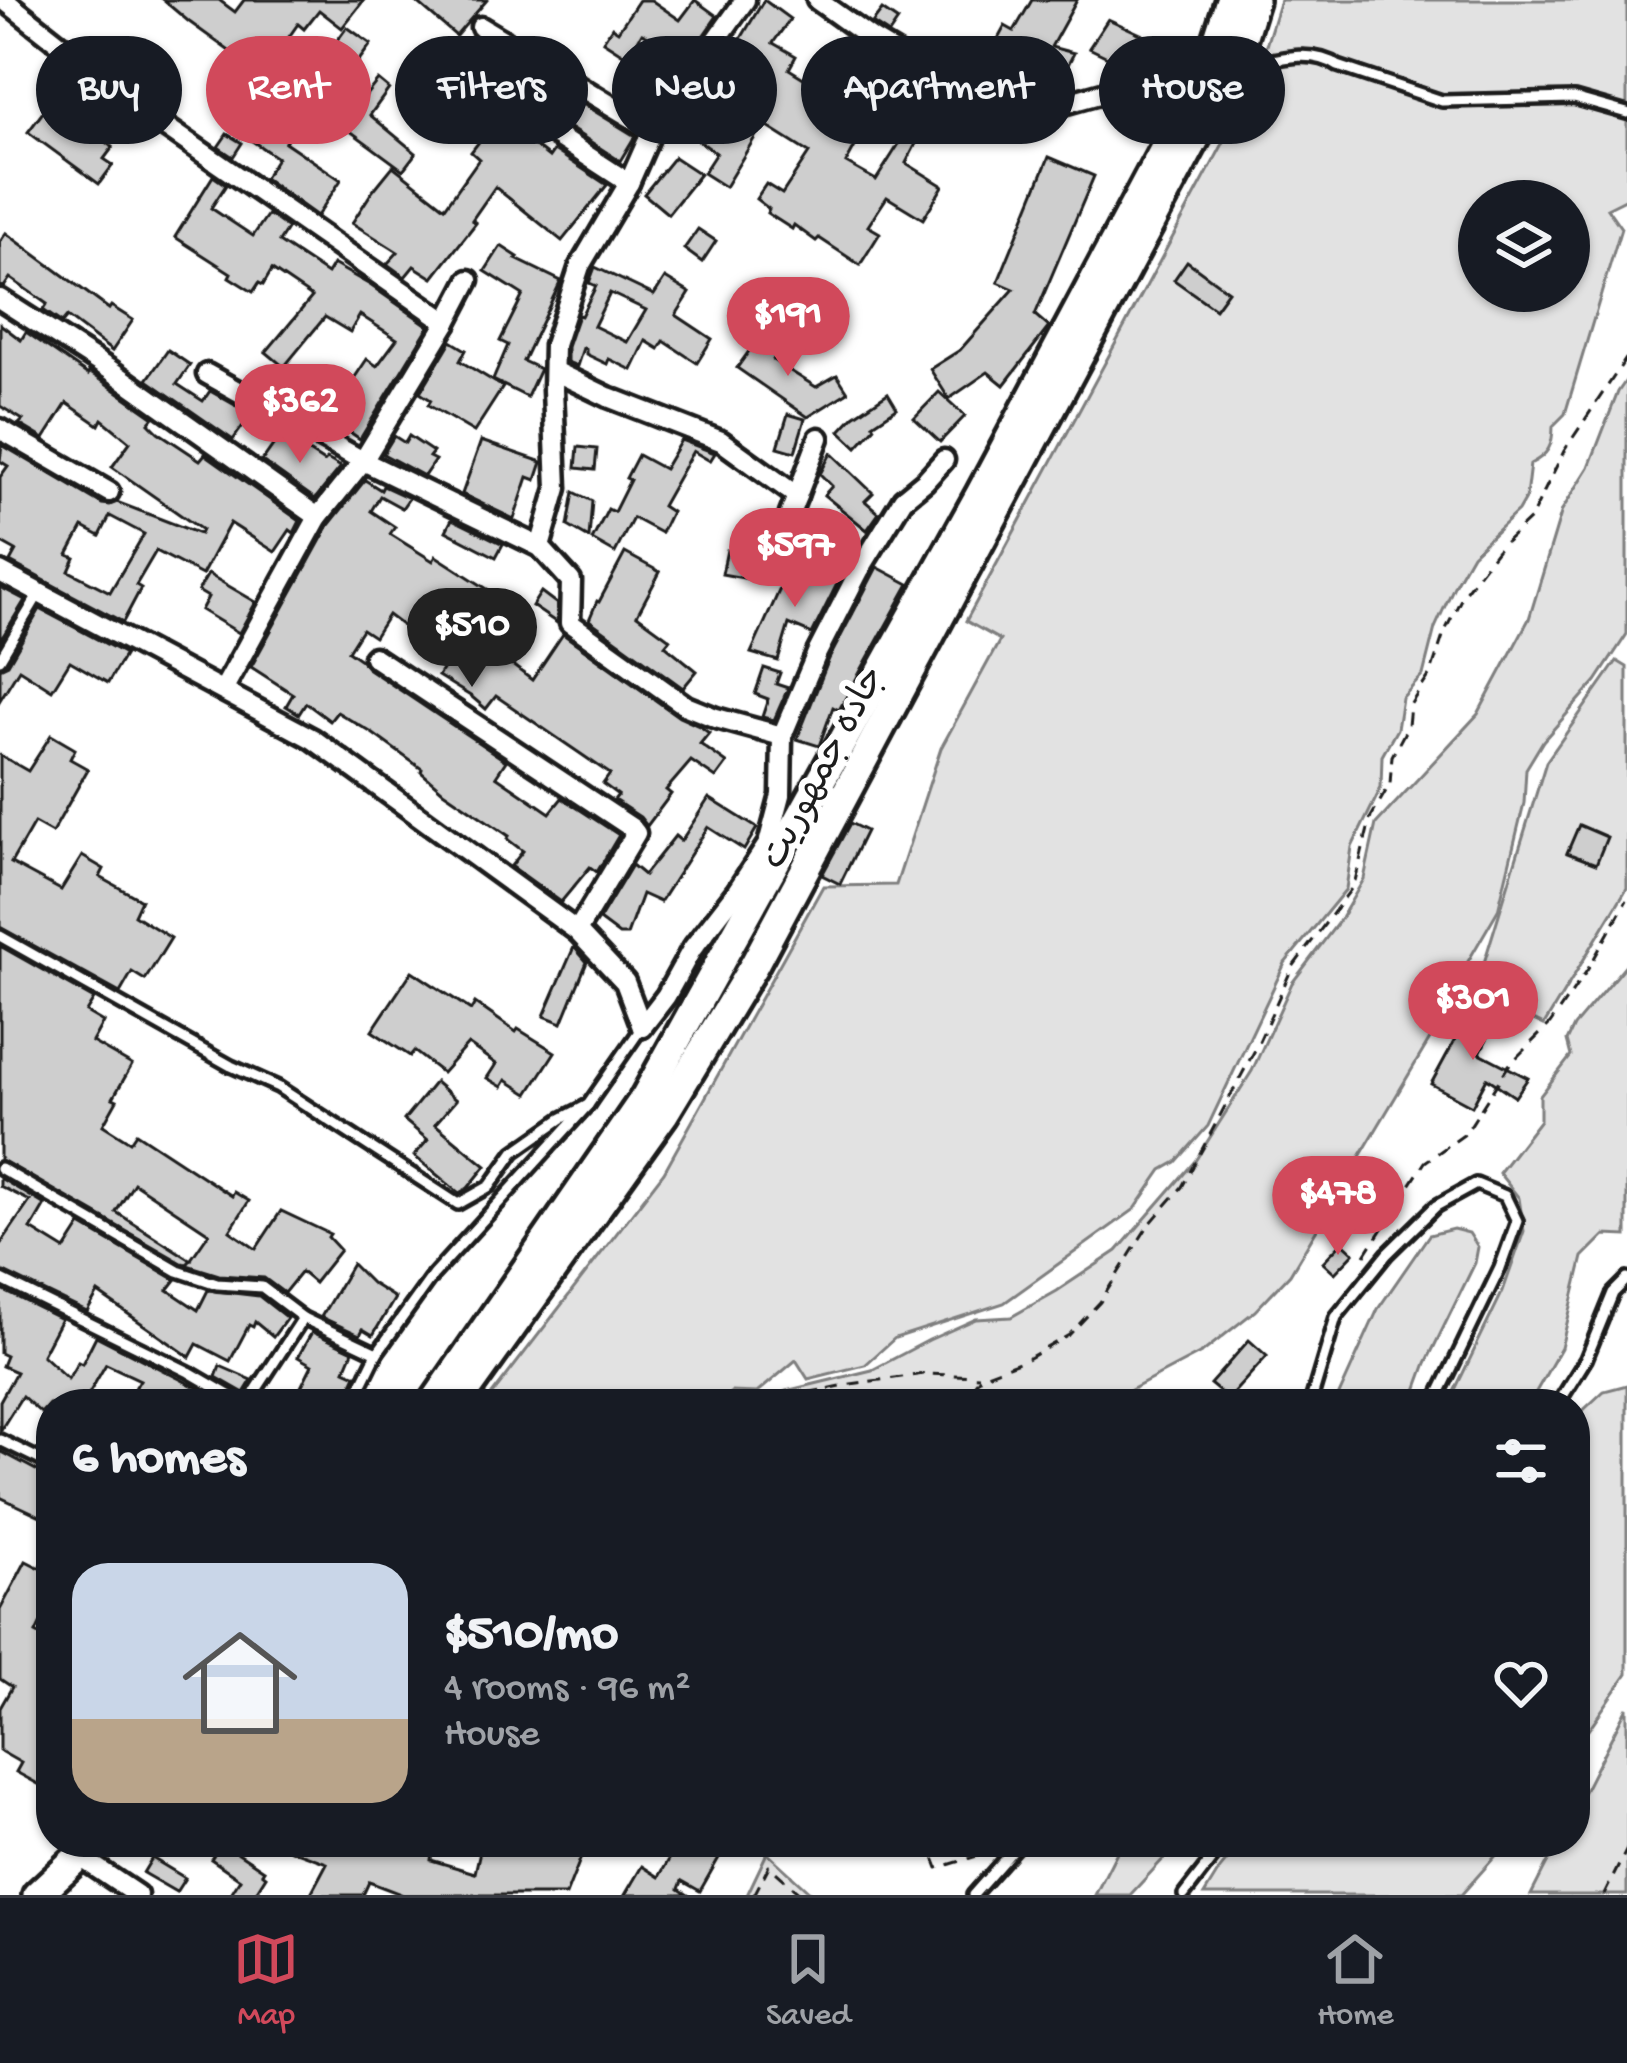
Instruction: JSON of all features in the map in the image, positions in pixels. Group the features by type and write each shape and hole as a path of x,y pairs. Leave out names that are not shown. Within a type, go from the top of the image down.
{"main road":[{"name":"جاده جمهوریت","path":"1226,36 1230,0"},
{"name":"جاده جمهوریت","path":"1237,36 1254,0"},
{"name":"جاده جمهوریت","path":"443,1389 645,1097 1178,144"},
{"name":"جاده جمهوریت","path":"469,1389 664,1114 754,965 1181,144"},
{"path":"19,1895 70,1857"},
{"path":"37,1895 73,1857"}],"street":[{"path":"4,0 163,124 447,322"},
{"path":"719,36 745,0"},
{"path":"817,0 940,80 1016,105 1056,106 1099,96"},
{"path":"481,27 612,106"},
{"path":"569,144 629,183"},
{"path":"540,548 557,488 554,345 580,266 629,183 646,144"},
{"path":"223,690 318,517 363,461 470,280"},
{"path":"0,298 318,517"},
{"path":"554,371 721,441 797,496"},
{"path":"207,374 363,461 540,548 572,581 570,622 686,706 782,736"},
{"path":"0,429 109,492"},
{"path":"819,438 786,531 794,540 860,568"},
{"path":"642,1027 767,844 781,795 782,736 818,653 860,568 903,499 944,460"},
{"path":"0,572 313,739 577,931 626,982 642,1027"},
{"path":"374,658 636,833 577,931"},
{"path":"692,949 729,949"},
{"path":"94,1857 137,1895"}],"lane":[{"path":"1285,58 1324,57 1357,74 1442,101 1574,98 1627,113"},
{"path":"0,659 40,592"},
{"path":"0,936 231,1066 278,1087 458,1204 490,1186 514,1152 589,1105"},
{"path":"359,1389 377,1353 433,1275 589,1105 642,1027"},
{"path":"0,1168 178,1271 217,1284 262,1287 303,1318 377,1353"},
{"path":"1314,1389 1336,1317 1387,1254 1436,1206 1476,1184 1504,1196 1517,1221 1500,1268 1441,1389"},
{"path":"0,1279 219,1389"},
{"path":"1567,1389 1586,1359 1613,1293 1627,1280"},
{"path":"255,1389 303,1318"},
{"path":"0,1440 36,1458"},
{"path":"973,1895 1007,1857"},
{"path":"1184,1895 1213,1857"}],"path":[{"path":"826,1389 923,1374 981,1376 1027,1359 1069,1335 1100,1302 1148,1226 1182,1186 1256,1048 1292,968 1354,885 1371,818 1390,784 1392,756 1408,726 1410,705 1431,673 1463,592 1531,518 1564,452 1627,356"},
{"path":"1362,1262 1425,1162 1465,1134 1509,1065 1550,1024 1627,900"},
{"path":"971,1389 981,1376"},
{"path":"1604,1895 1627,1849"},
{"path":"934,1857 938,1868"},
{"path":"929,1871 974,1857"},
{"path":"754,1895 769,1865 802,1895"}],"shaded area":[{"path":"1280,0 1627,0 1627,198 1607,208 1621,228 1565,414 1553,426 1548,449 1530,464 1526,497 1518,511 1472,554 1456,582 1435,628 1423,675 1402,698 1397,729 1382,756 1381,788 1352,847 1346,889 1285,963 1208,1126 1176,1162 1162,1170 1135,1209 1004,1303 895,1338 865,1365 808,1379 796,1360 762,1389 497,1389 664,1172 823,886 896,885 941,748 1000,640 966,621 1223,144 1285,144 1285,36 1269,36"},
{"path":"1627,379 1627,634 1526,769 1524,803 1498,910 1456,982 1433,1034 1290,1274 1255,1311 1203,1352 1133,1389 794,1389 872,1370 976,1319 1011,1317 1057,1291 1117,1251 1195,1161 1252,1071 1292,983 1340,920 1364,879 1376,824 1478,714 1529,619 1562,510 1589,467"},
{"path":"1617,661 1627,667 1627,888 1544,1025 1475,992 1546,762"},
{"path":"1627,963 1627,1236 1605,1235 1583,1257 1561,1348 1538,1389 1455,1389 1503,1291 1524,1231 1519,1198 1499,1173 1540,1120 1540,1096 1571,1056 1567,1041"},
{"path":"1453,1229 1469,1233 1478,1247 1475,1263 1416,1389 1342,1389 1378,1309 1429,1235"},
{"path":"1627,1385 1627,1674 1590,1727 1590,1404 1604,1391"},
{"path":"1627,1707 1627,1895 1531,1895 1550,1857 1590,1857 1590,1780"},
{"path":"765,1857 771,1857 813,1895 747,1895"},
{"path":"1114,1857 1165,1857 1130,1895 1095,1895"},
{"path":"1230,1857 1495,1857 1461,1895 1204,1895"}],"building":[{"path":"163,0 219,0 235,12 244,0 364,0 342,28 319,10 304,29 298,24 290,36 209,36"},
{"path":"414,0 487,0 456,36"},
{"path":"639,0 651,0 680,20 695,0 717,16 703,36 612,36 612,47 603,41 612,27 618,31"},
{"path":"764,0 790,19 777,37 742,36"},
{"path":"1032,0 1077,0 1057,36 1000,36 1005,26 1014,31"},
{"path":"882,10 898,21 889,34 872,23"},
{"path":"1108,19 1145,36 1099,36 1099,53 1089,48"},
{"path":"777,45 796,56 789,69 801,76 801,144 856,144 846,163 876,180 899,144 916,144 906,163 943,186 923,219 887,197 868,226 880,233 860,265 819,238 816,241 794,225 792,229 767,213 769,209 756,199 766,184 782,194 809,153 777,133"},
{"path":"378,80 389,89 371,114 371,89"},
{"path":"588,107 612,122 612,144 630,144 620,161 588,140"},
{"path":"371,116 395,136 395,144 405,144 416,153 403,170 368,144"},
{"path":"44,144 109,144 113,147 104,159 113,165 99,184"},
{"path":"220,144 241,144 233,157"},
{"path":"257,144 288,144 341,180 317,216 264,178 277,158"},
{"path":"477,144 532,144 549,157 554,150 607,185 562,241 495,187 472,220 476,223 433,278 414,266 405,277 387,264 398,252 352,223 393,166 445,207 479,159 471,152"},
{"path":"703,144 751,144 725,187 703,173 716,153"},
{"path":"674,157 700,174 668,214 644,194"},
{"path":"1049,157 1094,176 1035,315 1049,327 1004,385 988,372 949,399 930,369 960,350 1014,289 998,282"},
{"path":"213,176 226,185 211,208 253,236 268,214 288,228 279,242 327,274 333,264 429,326 360,439 331,419 331,413 367,359 377,366 397,339 360,315 350,332 325,317 284,367 266,352 312,297 272,270 253,292 175,237"},
{"path":"698,229 716,241 702,262 684,249"},
{"path":"6,233 109,309 133,320 112,351 67,317 62,323 43,310 47,304 10,278 0,286 0,242"},
{"path":"501,246 516,259 561,281 523,361 540,369 527,397 493,380 508,345 500,341 523,295 485,271"},
{"path":"1187,261 1228,291 1215,309 1174,280"},
{"path":"595,267 654,295 665,278 690,293 676,315 712,339 697,363 664,341 659,349 646,341 632,370 609,359 607,364 583,348 577,366 567,362 578,315 596,286 589,283","holes":["610,293 646,310 627,342 594,326"]},
{"path":"0,324 21,340 26,332 89,372 154,417 149,423 158,432 200,460 205,454 300,521 275,552 230,523 202,575 156,551 136,585 141,588 123,622 10,562 16,551 0,542 0,477 8,466 0,461 2,445 102,504 117,502 200,534 202,530 112,467 130,442 102,419 99,425 67,403 44,439 0,406","holes":["110,516 144,534 110,592 69,571 75,558 68,555 83,527 100,536"]},
{"path":"762,333 782,348 773,360 816,387 837,375 848,392 808,417 737,368"},
{"path":"451,341 466,350 460,361 503,387 474,432 428,405 431,400 420,393"},
{"path":"168,350 190,365 177,384 203,401 210,391 251,414 233,440 147,380"},
{"path":"939,392 965,416 940,442 914,418"},
{"path":"888,393 897,408 873,424 857,447 840,431"},
{"path":"788,414 805,419 795,452 778,447"},
{"path":"281,434 324,462 327,459 341,467 315,499 262,461"},
{"path":"394,436 405,443 409,436 433,452 429,457 435,460 424,476 383,454"},
{"path":"681,440 715,453 710,461 693,451 662,506 671,512 661,533 633,518 615,553 592,540 608,509 614,512 638,455 664,469"},
{"path":"481,441 542,462 536,480 528,477 514,519 462,494"},
{"path":"578,447 597,449 595,470 576,468"},
{"path":"831,453 873,493 865,501 879,513 867,530 824,495 832,486 820,474"},
{"path":"365,480 409,498 402,508 380,496 371,511 395,527 390,534 433,561 436,556 526,614 503,658 532,680 563,634 709,733 700,744 727,763 716,778 691,761 666,790 671,794 647,826 614,800 618,795 603,784 610,774 496,696 486,709 438,676 448,660 388,615 374,637 362,629 348,651 506,761 496,776 550,813 562,798 619,835 597,872 590,867 561,902 511,866 523,851 509,836 443,791 422,769 337,712 330,721 306,703 299,714 286,706 293,694 251,667 329,525"},
{"path":"574,492 592,501 589,538 568,526"},
{"path":"452,519 503,544 496,557 446,531"},
{"path":"727,550 754,555 749,579 722,574"},
{"path":"625,553 660,572 637,615 670,639 665,645 697,671 683,688 589,620"},
{"path":"822,567 841,576 812,634 789,624 778,661 751,653 788,571 816,582"},
{"path":"877,567 909,584 839,710 833,707 819,746 797,739 829,659"},
{"path":"208,574 256,602 239,633 201,610 208,597 198,591"},
{"path":"0,587 25,600 0,641"},
{"path":"541,592 557,604 557,623 532,606"},
{"path":"40,609 125,654 108,683 70,661 52,690 19,669 0,700 0,668 8,664"},
{"path":"764,668 780,673 776,684 788,688 774,720 762,717 768,699 755,694"},
{"path":"51,735 75,749 70,759 88,769 52,833 34,823 11,863 61,890 82,856 104,869 100,877 141,900 134,915 171,938 145,980 132,972 120,993 0,927 0,755 28,771"},
{"path":"709,798 757,828 744,850 708,827 660,902 642,894 627,935 619,935 599,920 632,865 644,875 675,836 681,841"},
{"path":"850,823 866,831 840,884 822,875"},
{"path":"1579,825 1607,837 1596,864 1567,853"},
{"path":"0,946 94,999 86,1012 103,1022 92,1042 132,1065 103,1125 130,1142 136,1133 232,1196 234,1192 249,1201 230,1231 256,1249 281,1211 330,1234 340,1250 314,1283 301,1272 284,1293 264,1278 219,1275 187,1265 189,1262 182,1263 0,1159","holes":["134,1183 209,1233 191,1260 116,1212"]},
{"path":"574,947 587,962 562,1023 544,1016"},
{"path":"412,971 471,1010 475,1003 555,1052 528,1094 506,1080 502,1087 487,1078 496,1064 468,1044 442,1073 414,1051 410,1056 372,1031"},
{"path":"1461,1009 1494,1025 1480,1053 1528,1078 1515,1097 1487,1078 1472,1106 1431,1084 1457,1036 1449,1033"},
{"path":"435,1082 456,1100 435,1124 486,1166 459,1193 414,1156 428,1140 404,1120"},
{"path":"0,1178 45,1205 31,1229 65,1250 81,1225 176,1280 168,1290 198,1310 208,1290 259,1296 287,1318 273,1337 255,1322 249,1325 230,1361 197,1344 190,1357 98,1293 87,1312 0,1270 0,1245 30,1201 0,1186"},
{"path":"1342,1242 1354,1253 1335,1273 1323,1262"},
{"path":"352,1264 395,1298 373,1335 363,1329 360,1335 321,1317"},
{"path":"0,1289 61,1319 42,1355 68,1379 96,1336 199,1389 134,1389 140,1380 106,1364 92,1389 36,1389 36,1409 22,1396 0,1431 0,1401 16,1372 2,1366 6,1356 0,1353"},
{"path":"312,1332 353,1351 345,1370 356,1375 350,1389 300,1389 312,1365 298,1357"},
{"path":"1249,1340 1267,1356 1237,1389 1216,1389 1210,1384"},
{"path":"220,1366 252,1380 246,1389 237,1389 216,1377"},
{"path":"0,1451 36,1470 36,1514 0,1497"},
{"path":"26,1561 36,1566 36,1783 16,1772 21,1763 0,1751 0,1708 12,1687 0,1679 0,1610"},
{"path":"244,1857 266,1876 254,1895 230,1895 240,1879 211,1859"},
{"path":"311,1857 431,1857 475,1873 479,1857 581,1857 566,1895 403,1895 369,1882 363,1895 310,1895 327,1863"},
{"path":"670,1857 719,1857 700,1891 682,1881 679,1889 688,1895 625,1895 642,1866 659,1877"},
{"path":"152,1858 185,1878 176,1892 143,1873"}]}
